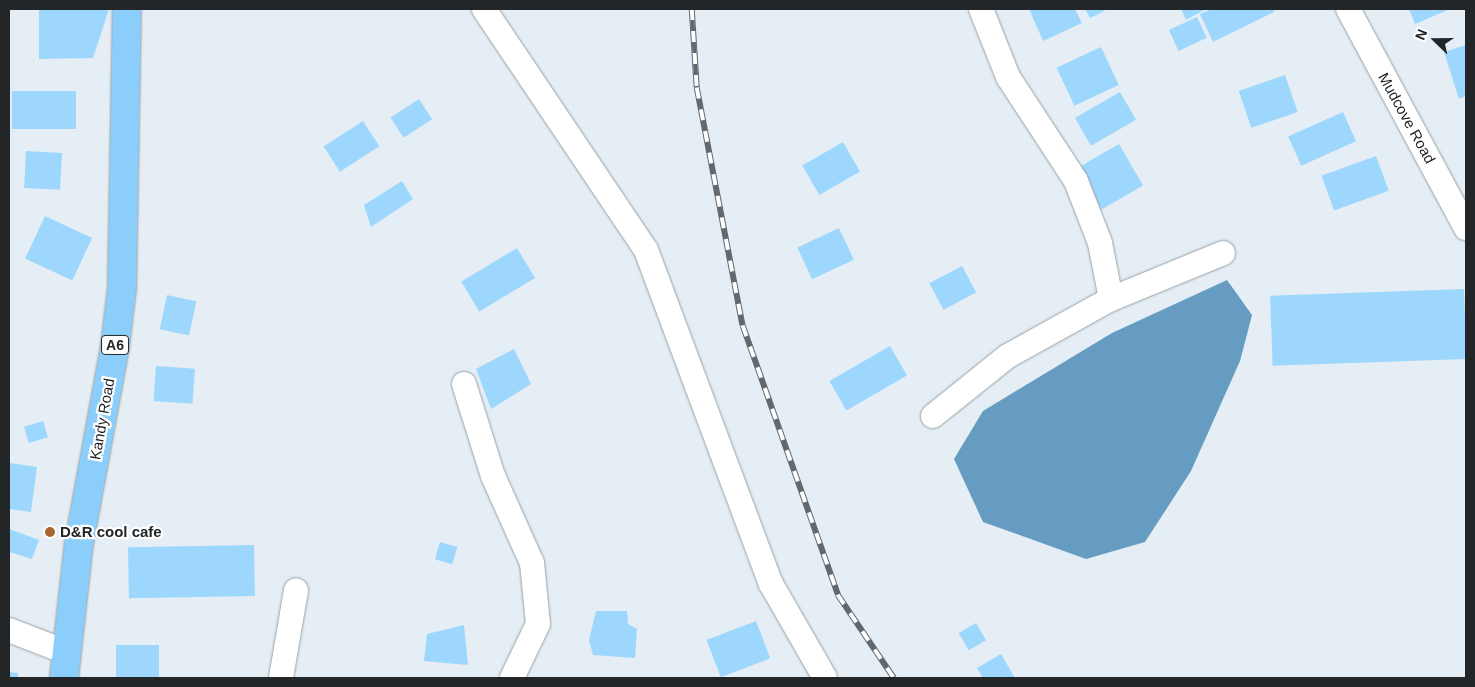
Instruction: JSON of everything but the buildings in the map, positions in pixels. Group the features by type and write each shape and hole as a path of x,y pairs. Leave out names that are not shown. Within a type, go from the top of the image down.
{"highway":[{"name":"Kandy Road","path":"65,665 80,543 115,346 122,288 127,9"}],"street":[{"path":"484,9 646,250 771,584 825,678"},
{"path":"981,9 1008,77 1076,181 1100,242 1111,299"},
{"name":"Mudcove Road","path":"1348,9 1466,228"},
{"path":"933,416 1008,356 1111,299 1223,253"},
{"path":"464,384 493,476 532,564 538,624 512,678"},
{"path":"281,678 296,590"},
{"path":"9,630 65,665"}],"water":[{"path":"1227,280 1252,315 1240,361 1191,471 1145,542 1086,559 983,522 954,459 983,411 1112,333"}],"railway":[{"path":"692,9 697,88 743,326 838,595 894,678"}],"place":[{"name":"D&R cool cafe","path":"50,532"}]}
